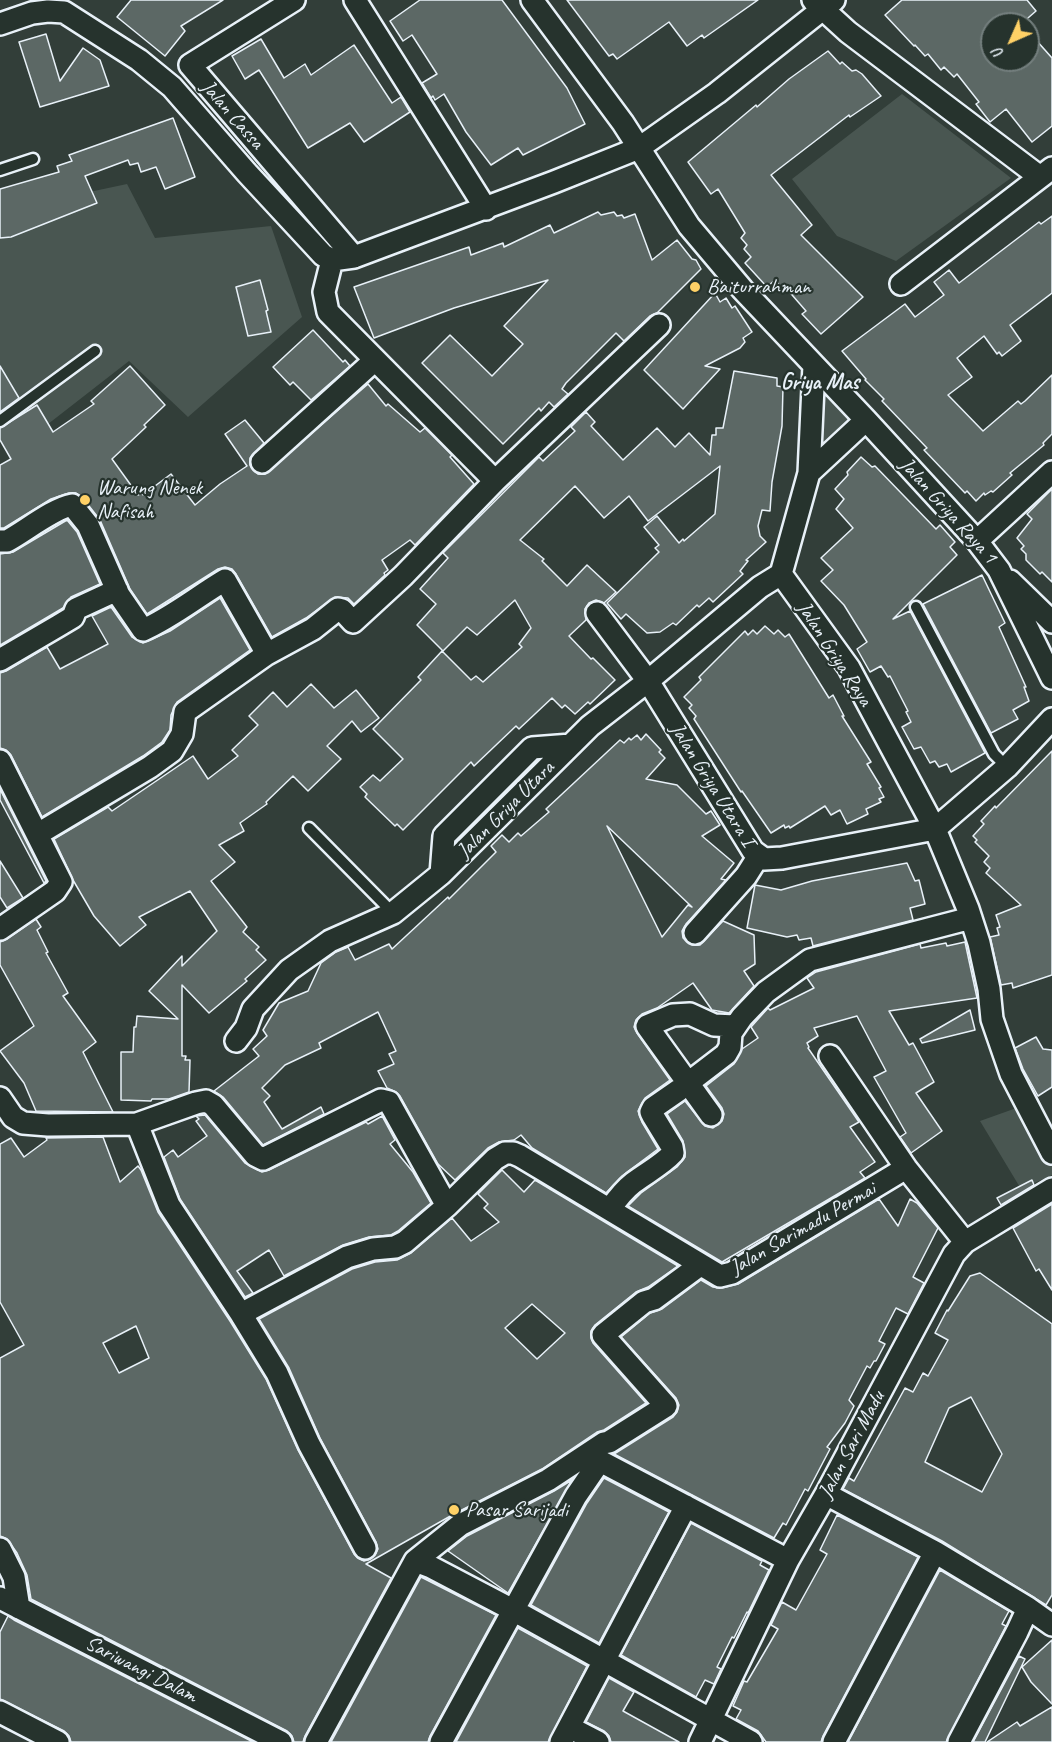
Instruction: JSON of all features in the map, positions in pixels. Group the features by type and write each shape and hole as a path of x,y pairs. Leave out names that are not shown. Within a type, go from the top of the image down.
{"street":[{"name":"Jalan Cassa","path":"294,0 190,65 354,257"},
{"path":"354,0 486,208"},
{"path":"532,0 623,123 688,226 743,290 814,365 809,472 781,574"},
{"path":"0,24 32,13 64,12 140,60 172,87 247,173 323,255 332,260 354,257 639,148 717,93 823,3 848,32 1046,172 901,284"},
{"path":"332,260 324,292 328,312 495,481"},
{"path":"38,834 150,767 172,751 183,734 185,712 267,654 313,629 338,609 342,610 353,622 403,576 495,481 659,326"},
{"path":"262,462 375,360"},
{"name":"Jalan Griya Raya 1","path":"814,365 977,542 999,570 1052,678"},
{"path":"809,472 866,420"},
{"path":"977,542 1052,472"},
{"path":"0,541 7,541 66,506 72,505 88,525 117,590 143,630 157,624 225,580 267,654"},
{"path":"999,570 1052,622"},
{"name":"Jalan Griya Utara","path":"236,1041 246,1028 253,1009 289,970 330,941 393,913 441,874 590,726 648,681 760,587 781,574"},
{"name":"Jalan Griya Raya","path":"781,574 849,668 935,828 979,943 989,989 992,1019 1011,1074 1052,1153"},
{"path":"0,660 72,617 76,609 117,590"},
{"name":"Jalan Griya Utara I","path":"597,613 648,681 758,857 782,858 935,828"},
{"path":"935,828 1006,767 1052,719"},
{"path":"0,761 61,882 60,887 0,928"},
{"path":"695,933 746,876 758,857"},
{"path":"610,1209 632,1184 673,1154 672,1147 651,1112 653,1108 726,1054 735,1026 766,992 810,960 971,918"},
{"path":"711,1115 647,1026 673,1015 690,1014 714,1025 735,1026"},
{"path":"830,1056 906,1168 965,1242"},
{"path":"0,1098 7,1121 48,1125 137,1124 206,1101 213,1105 255,1155 263,1159 381,1100 386,1100 447,1206"},
{"path":"137,1124 170,1205 277,1373 309,1444 365,1548"},
{"name":"Jalan Sarimadu Permai","path":"241,1314 347,1257 373,1249 395,1247 405,1242 447,1206 495,1159 505,1153 513,1153 720,1276 732,1273 906,1168"},
{"name":"Jalan Sari Madu","path":"700,1742 789,1560 954,1254 965,1242 1052,1189"},
{"path":"316,1742 415,1561 460,1525 548,1480 666,1406 603,1335 644,1302 654,1299 700,1265"},
{"path":"441,1742 576,1496 600,1461 789,1560"},
{"path":"826,1494 935,1552 1052,1625"},
{"path":"598,1742 565,1734 686,1506"},
{"path":"0,1549 14,1577 6,1604"},
{"path":"834,1742 935,1552"},
{"path":"415,1561 513,1610 751,1742"},
{"name":"Sariwangi Dalam","path":"6,1604 281,1742"},
{"path":"959,1742 1028,1608"},
{"path":"0,1712 58,1742"}],"lane":[{"path":"0,170 33,159"},
{"path":"0,422 95,351"},
{"path":"916,607 994,754 1006,767"},
{"path":"309,828 393,913"}],"shaded area":[{"path":"902,94 1011,178 896,261 837,236 792,179"},
{"path":"127,184 155,238 271,226 302,317 188,417 129,361 16,449 0,423 0,211"},
{"path":"824,391 853,421 819,453"},
{"path":"540,752 548,760 458,848 450,840"},
{"path":"1022,1106 1052,1163 1052,1175 1021,1189 980,1121"}],"building":[{"path":"131,0 223,0 181,26 185,31 165,56 117,17"},
{"path":"420,0 502,0 567,88 585,124 523,155 518,148 491,165 466,132 444,94 435,100 433,96 431,98 422,83 437,74 412,35 403,41 390,21"},
{"path":"567,0 758,0 704,38 702,35 687,46 669,22 617,59 613,54 609,56"},
{"path":"902,0 1027,0 1035,12 980,12 980,72 1040,72 1040,44 1052,58 1052,126 1032,142 1006,109 990,122 976,104 979,102 957,74 954,77 944,67 941,70 928,54 925,56 885,15"},
{"path":"46,34 60,81 83,48 100,60 109,86 40,107 19,42"},
{"path":"261,39 284,78 305,64 311,75 354,45 392,103 401,97 410,112 364,142 350,123 308,148 259,70 245,79 232,56"},
{"path":"828,51 840,64 842,62 852,71 856,70 862,74 881,96 850,117 849,115 771,175 812,225 801,235 863,297 821,334 802,314 806,311 786,288 783,290 775,280 767,287 745,263 751,257 744,249 747,245 741,238 745,233 718,189 711,194 688,162 756,105 757,107 789,79"},
{"path":"173,118 195,177 165,189 156,167 141,172 138,163 130,165 128,160 85,176 97,203 11,237 0,238 0,189 59,172 57,166 72,161 69,155"},
{"path":"598,212 601,215 614,212 617,216 622,215 624,218 635,214 652,260 677,240 692,259 696,260 701,269 657,313 650,316 624,341 616,333 566,383 562,389 568,394 554,407 549,402 541,411 539,408 503,444 422,363 450,335 492,376 523,344 504,326 548,280 454,308 374,338 354,287 469,247 471,255 503,243 504,247 550,225 554,233"},
{"path":"1052,216 1052,293 1010,325 1021,341 1002,356 999,352 997,354 984,336 957,358 972,377 948,395 983,431 1018,401 1021,404 1025,401 1052,375 1052,434 1043,443 1044,445 1010,473 1012,475 993,492 985,495 984,493 976,501 967,491 965,493 924,450 927,448 882,401 884,399 842,351 905,304 915,317 944,295 934,282 949,270 959,283 1039,222 1041,224"},
{"path":"260,280 271,332 248,336 236,287"},
{"path":"715,293 720,302 726,298 732,308 735,306 752,332 743,338 745,342 740,348 705,366 720,369 683,409 644,370"},
{"path":"313,330 343,362 345,360 350,366 311,400 293,382 290,385 273,367"},
{"path":"0,366 19,398 0,412"},
{"path":"130,366 165,405 144,425 146,427 112,459 138,495 142,493 143,495 171,474 195,505 220,484 247,466 225,434 245,420 264,443 250,458 250,465 258,474 265,474 368,384 386,406 388,404 420,432 425,428 452,455 450,457 474,484 415,545 410,540 382,560 388,570 384,573 385,575 354,604 348,598 335,597 306,618 272,637 236,574 232,569 225,567 218,569 147,614 130,589 100,520 82,497 76,493 51,499 4,528 0,528 0,465 11,459 0,440 0,428 37,405 53,432 94,404 91,401"},
{"path":"734,371 777,378 777,386 783,387 782,426 772,482 770,511 762,510 758,526 760,536 766,542 746,560 748,561 740,571 743,574 713,602 709,598 699,607 697,605 676,625 673,623 660,632 647,633 626,614 621,619 607,603 659,552 655,548 659,545 644,527 657,516 679,543 715,514 720,466 648,521 629,496 604,518 575,486 520,540 544,559 542,561 567,586 587,565 616,592 604,603 596,600 589,603 585,609 586,620 569,636 615,680 590,704 588,702 575,714 565,705 562,708 552,698 519,729 516,726 474,766 471,762 403,830 397,824 395,826 365,797 367,794 360,787 373,775 380,781 403,759 373,729 421,680 418,677 442,651 471,680 476,676 483,682 522,647 519,644 531,628 515,600 477,635 467,627 443,651 417,625 436,604 420,589 448,558 443,553 539,457 543,461 575,431 571,427 586,412 595,422 591,426 623,460 657,428 675,447 689,433 710,455 712,435 716,435 716,428 723,428"},
{"path":"861,457 872,467 875,466 936,529 940,525 955,542 950,547 957,555 893,619 910,611 985,753 951,772 947,764 939,767 935,761 930,763 921,747 914,749 902,727 911,722 906,712 908,711 890,676 888,677 881,666 870,672 857,649 867,642 844,605 821,581 833,570 821,558 853,528 836,509 844,499 835,489"},
{"path":"1052,489 1052,582 1026,560 1026,554 1021,549 1024,546 1017,538 1032,519 1027,514"},
{"path":"67,520 77,532 100,584 71,597 63,608 0,645 0,554 13,552"},
{"path":"982,575 1005,623 999,627 1026,687 1024,687 1029,701 1013,710 1018,719 991,733 923,604"},
{"path":"220,598 250,650 177,702 171,715 170,730 162,742 143,756 42,817 11,755 0,748 0,673 47,647 60,669 108,644 92,616 111,607 132,637 143,643 170,631"},
{"path":"765,626 774,634 778,630 785,637 789,634 829,698 833,695 844,716 842,716 871,762 867,764 881,787 879,788 884,797 879,799 881,802 866,809 868,814 847,824 840,810 831,815 825,806 790,828 789,826 785,828 784,825 771,833 741,792 694,719 696,716 689,708 692,705 684,697 701,680 699,677 745,631 748,635 753,630 757,634"},
{"path":"311,684 334,708 356,690 379,718 361,732 352,721 327,746 341,759 308,791 293,776 266,802 267,804 240,823 244,831 219,845 235,862 211,881 247,927 243,932 259,947 256,950 266,960 245,979 247,981 209,1013 182,985 182,1056 186,1056 185,1060 190,1060 189,1092 169,1099 121,1100 121,1052 133,1052 137,1016 178,1019 149,991 182,956 182,966 217,931 190,891 139,917 146,925 120,946 94,916 73,880 54,839 108,807 112,811 193,756 208,779 238,756 232,750 258,725 249,716 273,692 287,707"},
{"path":"646,734 661,750 659,752 665,758 646,779 677,785 706,814 711,811 720,825 702,836 734,863 721,879 726,880 686,924 682,931 683,938 692,945 700,945 723,921 754,935 755,964 744,971 754,986 729,1013 712,1010 693,983 636,1020 634,1027 637,1033 670,1080 645,1098 638,1111 658,1149 622,1176 606,1193 532,1148 521,1135 514,1140 499,1142 488,1148 455,1180 438,1164 400,1096 387,1088 378,1071 394,1064 389,1054 396,1051 378,1012 319,1043 321,1048 285,1065 262,1088 270,1096 264,1102 282,1129 321,1107 324,1114 263,1145 223,1097 214,1091 259,1056 253,1049 267,1036 263,1030 279,1003 308,991 321,963 336,952 348,947 355,960 389,944 392,949 448,897 449,899 496,852 491,846 502,835 509,842 518,833 521,836 549,812 546,809 620,740 624,743 637,735 641,740","holes":["607,826 692,907 688,905 662,937"]},
{"path":"1052,751 1052,975 1013,988 1012,983 1001,985 990,937 999,935 997,928 1000,927 996,915 1021,905 986,873 990,868 984,862 989,856 975,842 977,840 973,836 984,824 981,821"},
{"path":"0,789 46,881 44,883 0,800"},
{"path":"0,861 23,898 7,908 0,897"},
{"path":"907,863 915,881 919,880 925,904 910,908 913,920 813,946 811,938 799,940 797,935 787,937 747,928 755,885 781,890 812,881"},
{"path":"36,919 41,927 37,930 48,952 46,953 68,993 63,996 96,1042 83,1052 113,1112 36,1111 24,1083 0,1051 34,1026 0,965 0,942"},
{"path":"965,942 977,998 889,1011 909,1045 913,1043 934,1082 916,1093 942,1131 911,1153 900,1137 906,1133 874,1077 886,1071 857,1016 814,1028 818,1036 807,1043 808,1048 859,1122 850,1127 875,1162 860,1172 865,1178 722,1262 628,1206 641,1193 677,1167 685,1157 683,1141 667,1114 685,1101 705,1126 713,1128 722,1121 724,1114 722,1108 706,1086 734,1064 742,1049 758,1038 751,1027 768,1008 770,1010 814,988 807,978 816,972 920,944 921,948"},
{"path":"970,1010 975,1030 922,1043 920,1039"},
{"path":"1036,1037 1043,1049 1052,1050 1052,1087 1038,1096 1023,1069 1015,1048"},
{"path":"205,1115 245,1163 262,1172 382,1116 395,1140 390,1144 413,1172 431,1203 391,1235 369,1237 343,1245 284,1276 269,1250 237,1271 253,1293 245,1297 180,1199 164,1157 173,1150 178,1157 207,1136 196,1121 199,1119 196,1116"},
{"path":"103,1137 120,1182 138,1166 158,1212 266,1379 298,1450 354,1554 364,1561 375,1555 378,1549 376,1542 320,1438 289,1368 259,1319 352,1269 375,1262 397,1260 411,1253 452,1218 471,1241 499,1222 484,1208 488,1204 478,1194 502,1170 524,1192 535,1180 678,1266 648,1287 636,1292 595,1325 591,1331 593,1343 646,1403 542,1469 454,1514 366,1564 391,1578 303,1742 294,1742 287,1731 31,1599 27,1575 17,1553 7,1539 0,1536 0,1358 24,1345 0,1302 0,1144 11,1138 24,1157 47,1140 46,1138","holes":["532,1304 565,1333 537,1359 505,1328","136,1326 149,1358 119,1373 103,1343"]},
{"path":"1032,1180 1034,1185 1001,1205 997,1198"},
{"path":"879,1199 898,1226 910,1199 917,1203 938,1228 913,1277 924,1283 908,1314 896,1308 879,1341 885,1344 876,1361 870,1368 867,1366 849,1400 854,1406 845,1423 827,1447 830,1449 808,1491 805,1489 786,1525 783,1523 774,1538 614,1454 673,1417 679,1405 676,1398 621,1337 650,1313 662,1309 701,1280 713,1287 722,1288 738,1284"},
{"path":"1052,1204 1052,1290 1039,1269 1036,1271 1013,1228"},
{"path":"980,1273 1052,1324 1052,1595 1046,1605 942,1541 843,1489 849,1478 854,1481 905,1388 913,1392 923,1373 928,1376 948,1340 935,1333 947,1310 970,1276","holes":["971,1397 1002,1454 982,1492 925,1462 949,1408"]},
{"path":"604,1478 669,1512 599,1643 531,1605 587,1503"},
{"path":"572,1480 508,1593 448,1551 467,1536"},
{"path":"837,1515 918,1557 821,1742 766,1742 758,1731 736,1719 741,1710 733,1706 744,1681 747,1682 778,1629 771,1625 782,1602 796,1610 827,1554 820,1550"},
{"path":"691,1523 762,1561 760,1565 769,1570 748,1613 734,1638 732,1637 717,1667 721,1669 714,1684 705,1680 696,1697 621,1655"},
{"path":"940,1570 1009,1611 1002,1624 1006,1626 946,1742 848,1742"},
{"path":"421,1577 496,1615 428,1742 331,1742"},
{"path":"8,1616 253,1742 71,1742 64,1731 0,1699 0,1632"},
{"path":"518,1628 587,1666 548,1742 456,1742"},
{"path":"1052,1640 1052,1704 1031,1682 1022,1667"},
{"path":"1019,1656 1025,1659 985,1742 973,1742"},
{"path":"609,1678 634,1692 623,1711 679,1742 611,1742 604,1731 586,1722"},
{"path":"1052,1707 1052,1742 987,1742 1017,1722 1020,1726"}],"place":[{"name":"Baiturrahman","path":"695,287"},
{"name":"Warung Nenek Nafisah","path":"85,500"},
{"name":"Pasar Sarijadi","path":"454,1510"}],"district":[{"name":"Griya Mas","path":"820,383"}]}
